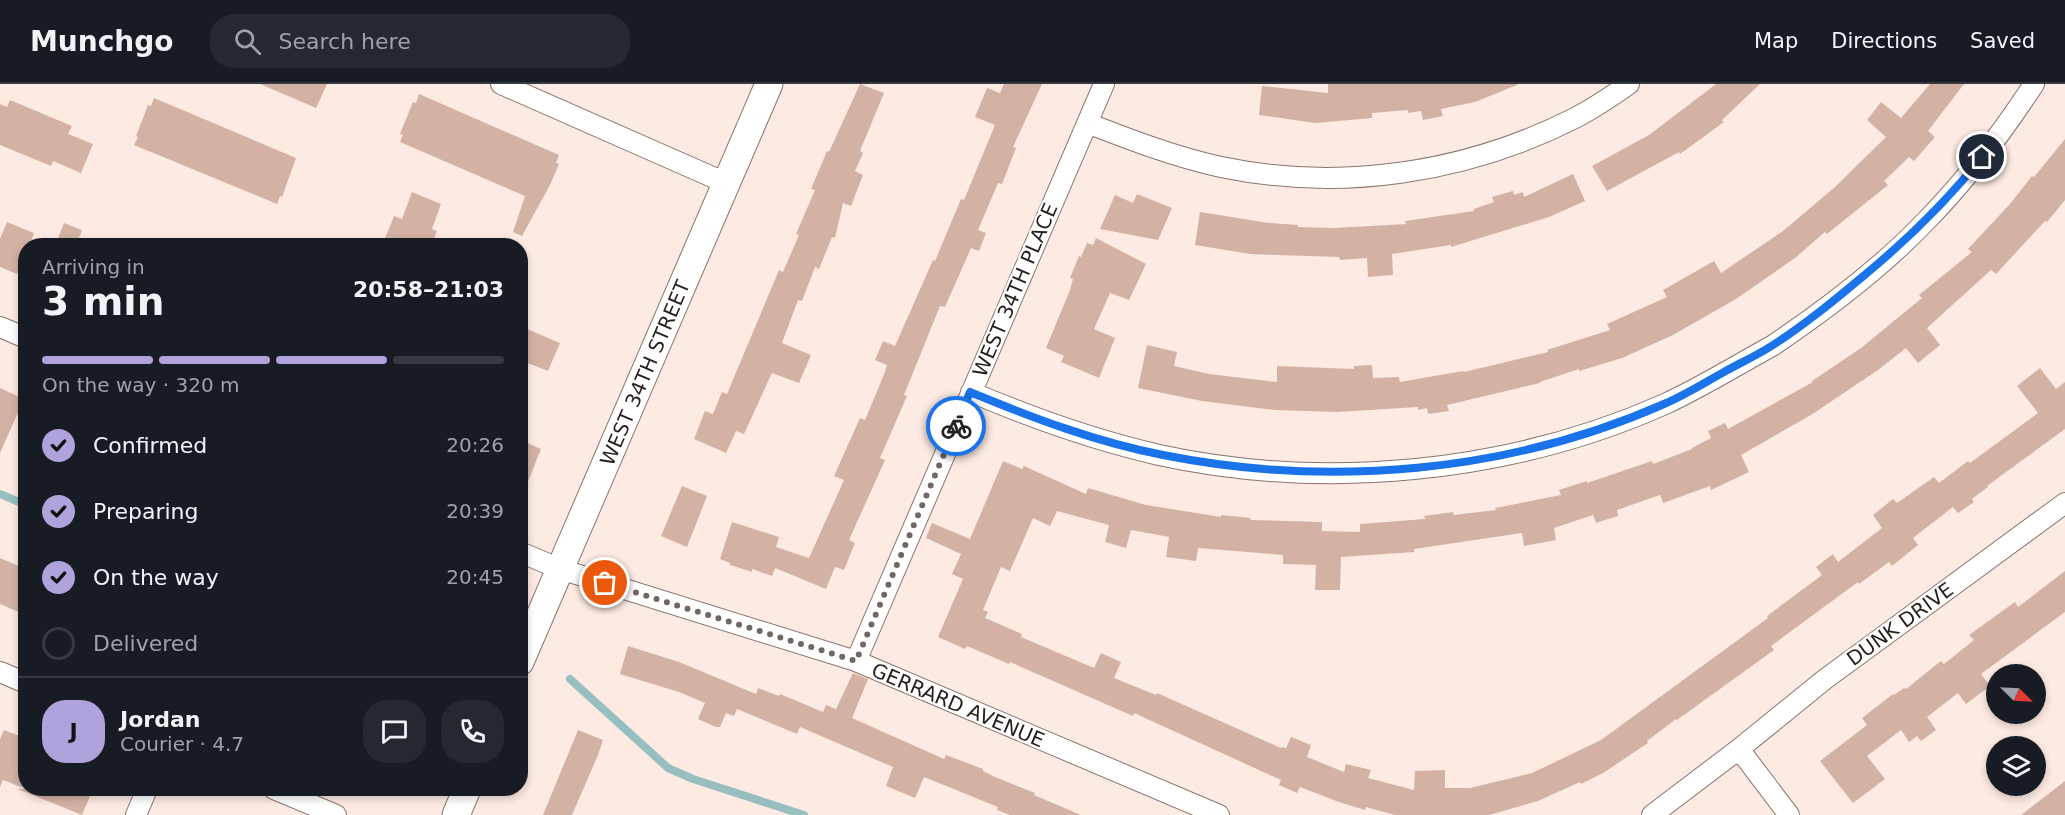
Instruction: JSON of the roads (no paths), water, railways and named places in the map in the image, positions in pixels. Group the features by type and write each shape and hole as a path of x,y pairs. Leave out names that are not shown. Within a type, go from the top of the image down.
{"street":[{"path":"501,84 726,183"},
{"name":"WEST 34TH STREET","path":"528,643 769,84"},
{"name":"WEST 34TH PLACE","path":"856,661 1104,84"},
{"path":"1087,123 1154,148 1221,167 1316,178 1383,176 1476,158 1527,140 1577,117 1629,84"},
{"path":"970,392 1042,421 1126,447 1203,462 1267,470 1337,472 1425,467 1478,459 1548,444 1592,431 1665,404 1772,346 1802,324 1899,247 1925,222 1971,171 2034,84"},
{"path":"0,327 18,335"},
{"name":"DUNK DRIVE","path":"1739,749 1824,680 2065,503"},
{"name":"GERRARD AVENUE","path":"528,555 560,569 856,661 1220,815"},
{"path":"0,672 18,680"},
{"path":"1652,815 1739,749 1789,815"},
{"path":"136,815 144,796"},
{"path":"291,796 336,815"},
{"path":"456,815 464,796"}],"waterway":[{"path":"0,494 18,502"},
{"path":"570,679 668,768 693,779 804,815"}]}
